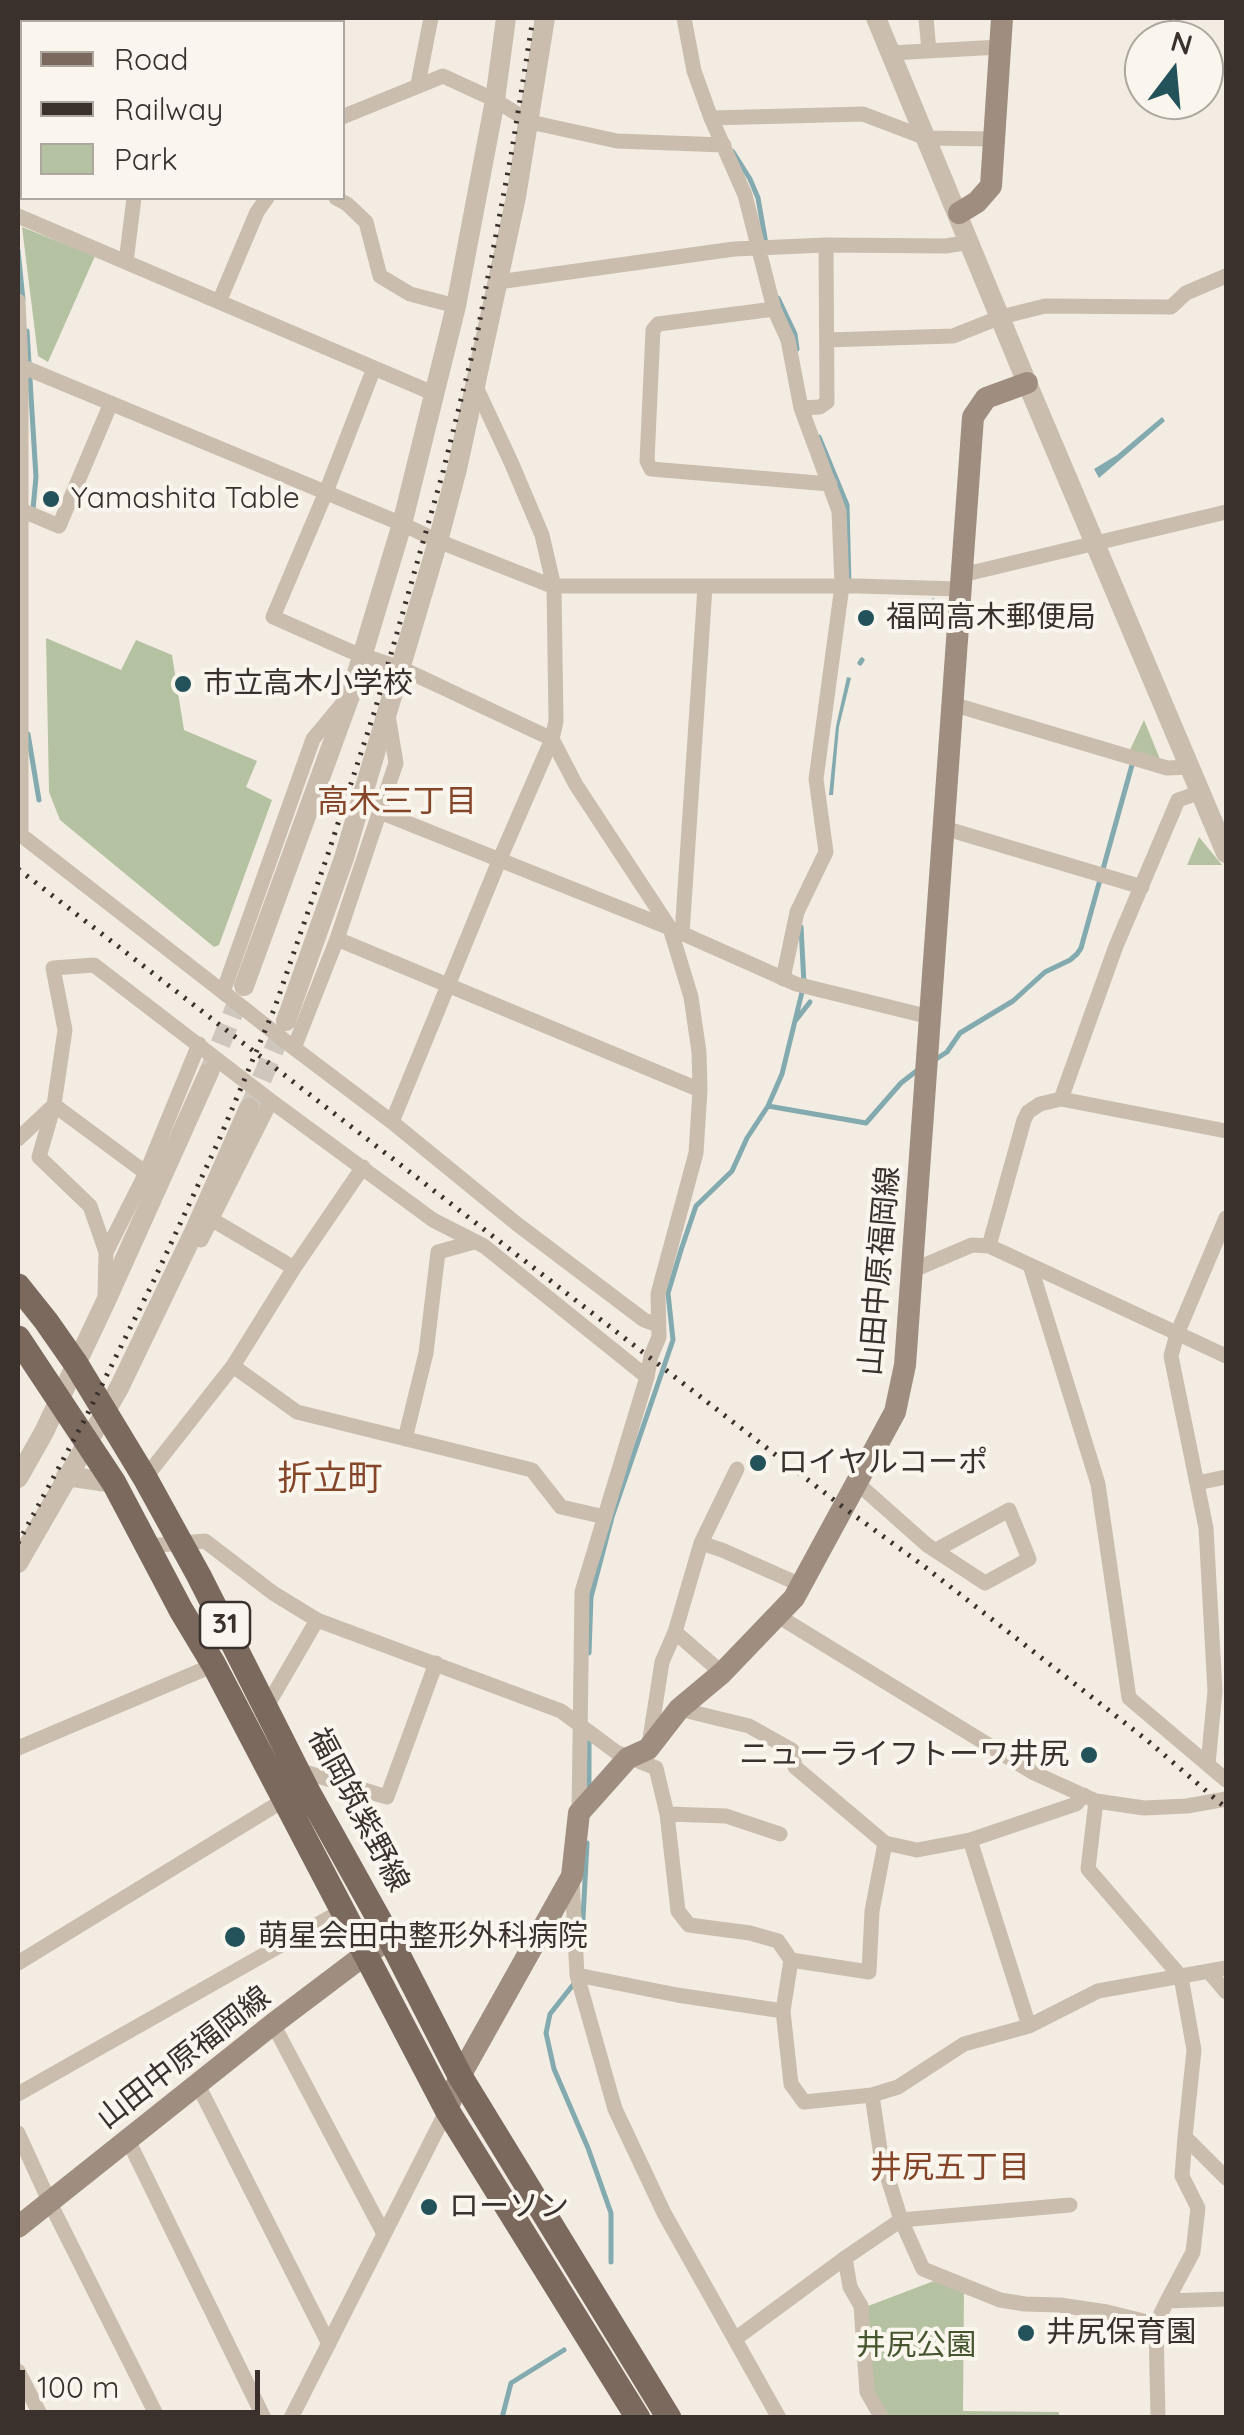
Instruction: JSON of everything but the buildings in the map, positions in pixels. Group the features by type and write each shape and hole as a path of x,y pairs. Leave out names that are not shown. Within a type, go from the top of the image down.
{"main road":[{"path":"959,213 977,202 991,186 1002,18"},
{"name":"山田中原福岡線","path":"585,1805 631,1753 722,1673 794,1598 894,1412 905,1365 974,417 986,398 1027,383"},
{"name":"福岡筑紫野線","path":"18,1286 76,1364 145,1478 460,2076 669,2418"},
{"name":"福岡筑紫野線","path":"18,1338 114,1483 447,2110 638,2418"},
{"path":"447,2110 460,2076 572,1876 585,1805"},
{"name":"山田中原福岡線","path":"18,2227 273,2024 390,1938"}],"street":[{"path":"418,84 431,18"},
{"path":"234,989 351,693 402,524 456,306 495,100 506,18"},
{"path":"286,1021 344,858 438,542 498,282 530,122 545,18"},
{"path":"684,18 694,71 718,118 724,145 766,247 774,309 788,340 840,511 848,586 816,779 826,852 798,912 797,984"},
{"path":"876,18 1226,853"},
{"path":"926,18 929,51"},
{"path":"891,53 1000,47"},
{"path":"345,116 443,76 495,100 530,122 618,141 724,145"},
{"path":"18,118 20,85"},
{"path":"718,118 862,114 926,138 994,139"},
{"path":"126,262 134,200"},
{"path":"220,302 266,200"},
{"path":"340,200 366,222 380,276 410,294 456,306"},
{"path":"18,216 435,394"},
{"path":"498,282 766,247 946,246 970,242"},
{"path":"809,408 827,402 826,245"},
{"path":"827,340 952,336 1000,317 1045,306 1171,307 1186,293 1226,276"},
{"path":"18,301 21,835 234,989 294,1048 517,1224 644,1320 658,1325"},
{"path":"774,309 658,324 653,330 647,461 652,469 830,484"},
{"path":"21,366 438,542 554,586 961,582 1226,512"},
{"path":"374,368 273,617 400,668 552,739 576,785 676,931"},
{"path":"392,1122 552,739 556,721 554,586 542,535 476,387"},
{"path":"21,510 59,526 111,403"},
{"path":"585,1805 582,1592 650,1356 659,1337 658,1294 696,1153 699,1052 676,931 705,586"},
{"path":"952,704 1167,768 1191,767"},
{"path":"294,1048 337,939 396,763 388,712"},
{"path":"1061,1099 1116,946 1178,800 1201,792"},
{"path":"380,812 797,984 930,1018"},
{"path":"944,828 1142,887"},
{"path":"337,939 700,1090"},
{"path":"105,1303 106,1252 90,1206 38,1157 54,1105 65,1030 54,968 94,966 434,1220 484,1246 647,1377"},
{"path":"106,1252 146,1173 199,1044"},
{"path":"18,1478 44,1432 210,1072"},
{"path":"989,1246 1028,1112 1040,1104 1061,1099 1226,1131"},
{"path":"152,1319 175,1294 271,1101"},
{"path":"18,1139 54,1105"},
{"path":"54,1105 146,1173"},
{"path":"18,1563 106,1412 196,1230 250,1108"},
{"path":"145,1478 233,1366 363,1167"},
{"path":"1208,1764 1215,1691 1206,1528 1171,1356 1226,1218"},
{"path":"211,1219 294,1268"},
{"path":"405,1438 426,1353 438,1252 474,1242"},
{"path":"911,1271 972,1245 989,1246 1226,1356"},
{"path":"1030,1265 1098,1484 1129,1698 1226,1780"},
{"path":"233,1366 297,1412 532,1470 562,1507 604,1517"},
{"path":"631,1753 701,1544 736,1469"},
{"path":"66,1476 114,1483"},
{"path":"1197,1483 1226,1477"},
{"path":"856,1482 936,1550 985,1583 1029,1559 1009,1510 936,1550"},
{"path":"148,1546 205,1541 316,1620 561,1711 656,1768 667,1814 678,1911 688,1925 750,1932 778,1941 791,1960 783,2011 791,2084 804,2102 872,2095 898,2087 964,2044 1029,2026 1098,1992 1226,1968"},
{"path":"701,1544 801,1585"},
{"path":"778,1616 1034,1772 1090,1798 1144,1808 1226,1799"},
{"path":"267,1706 316,1620"},
{"path":"674,1632 722,1673"},
{"path":"298,1770 387,1797 436,1663"},
{"path":"18,1748 214,1665"},
{"path":"679,1709 749,1726 792,1750 795,1766 885,1843 917,1850 970,1840 1090,1798"},
{"path":"1090,1798 1088,1869 1182,1977 1194,2050 1182,2176 1198,2208 1194,2252 1156,2324 1158,2418"},
{"path":"18,1963 284,1800"},
{"path":"667,1814 726,1816 780,1834"},
{"path":"970,1840 1029,2026"},
{"path":"791,1960 868,1972 872,1911 885,1843"},
{"path":"572,1876 577,1971 614,2109 664,2213 780,2418"},
{"path":"18,2094 342,1910"},
{"path":"577,1971 677,1994 783,2011"},
{"path":"1209,1972 1226,1992"},
{"path":"273,2024 384,2234"},
{"path":"198,2085 329,2344"},
{"path":"872,2095 881,2156 923,2270 1000,2300 1107,2312 1156,2324"},
{"path":"292,2418 447,2110"},
{"path":"18,2133 158,2418"},
{"path":"1185,2138 1226,2178"},
{"path":"128,2140 264,2418"},
{"path":"735,2339 902,2220 1070,2206"},
{"path":"845,2258 850,2287 861,2306 866,2392 882,2418"},
{"path":"1168,2301 1226,2300"},
{"path":"18,2372 42,2418"}],"green space":[{"path":"22,227 95,256 48,362 38,356"},
{"path":"46,638 121,670 136,640 172,655 184,730 257,761 246,787 272,800 219,945 214,947 60,820 49,792"},
{"path":"1144,720 1162,764 1129,752"},
{"path":"1199,837 1222,865 1187,865"},
{"name":"井尻公園","path":"939,2279 964,2289 963,2411 1059,2412 1059,2417 889,2417 871,2386 868,2306"}],"water":[{"path":"1162,417 1165,421 1099,478 1094,469"},
{"path":"847,677 851,678 839,727 833,795 829,795 836,726"}],"waterway":[{"path":"18,148 19,121"},
{"path":"733,152 758,198 766,244"},
{"path":"18,250 23,300"},
{"path":"778,298 795,334 797,349"},
{"path":"27,331 36,477 33,509"},
{"path":"819,437 847,505 849,585"},
{"path":"927,605 933,601"},
{"path":"28,734 39,800"},
{"path":"933,1061 947,1052 960,1033 1013,1001 1045,972 1077,954 1132,765"},
{"path":"589,1653 591,1597 612,1517 673,1340 668,1293 696,1206 732,1171 782,1074 804,984 801,927"},
{"path":"796,1020 810,1002"},
{"path":"768,1106 866,1123 901,1083 919,1069"},
{"path":"589,1738 589,1787"},
{"path":"582,1937 587,1843"},
{"path":"576,1981 550,2014 546,2033 554,2069 611,2213 611,2262"},
{"path":"502,2418 511,2383 564,2350"}],"tunnel":[{"path":"209,1072 244,986"},
{"path":"250,1107 286,1021"}],"railway":[{"path":"18,1543 84,1421 219,1140 275,1007 329,851 375,710 443,472 477,335 533,18"},
{"path":"18,869 925,1567 1148,1741 1226,1808"}],"place":[{"name":"Yamashita Table","path":"51,499"},
{"name":"福岡高木郵便局","path":"866,618"},
{"name":"市立高木小学校","path":"183,684"},
{"name":"ロイヤルコーポ","path":"758,1463"},
{"name":"ニューライフトーワ井尻","path":"1089,1755"},
{"name":"萌星会田中整形外科病院","path":"235,1937"},
{"name":"ローソン","path":"429,2207"},
{"name":"井尻保育園","path":"1026,2333"}],"district":[{"name":"高木三丁目","path":"397,802"},
{"name":"折立町","path":"330,1479"},
{"name":"井尻五丁目","path":"950,2168"}]}
